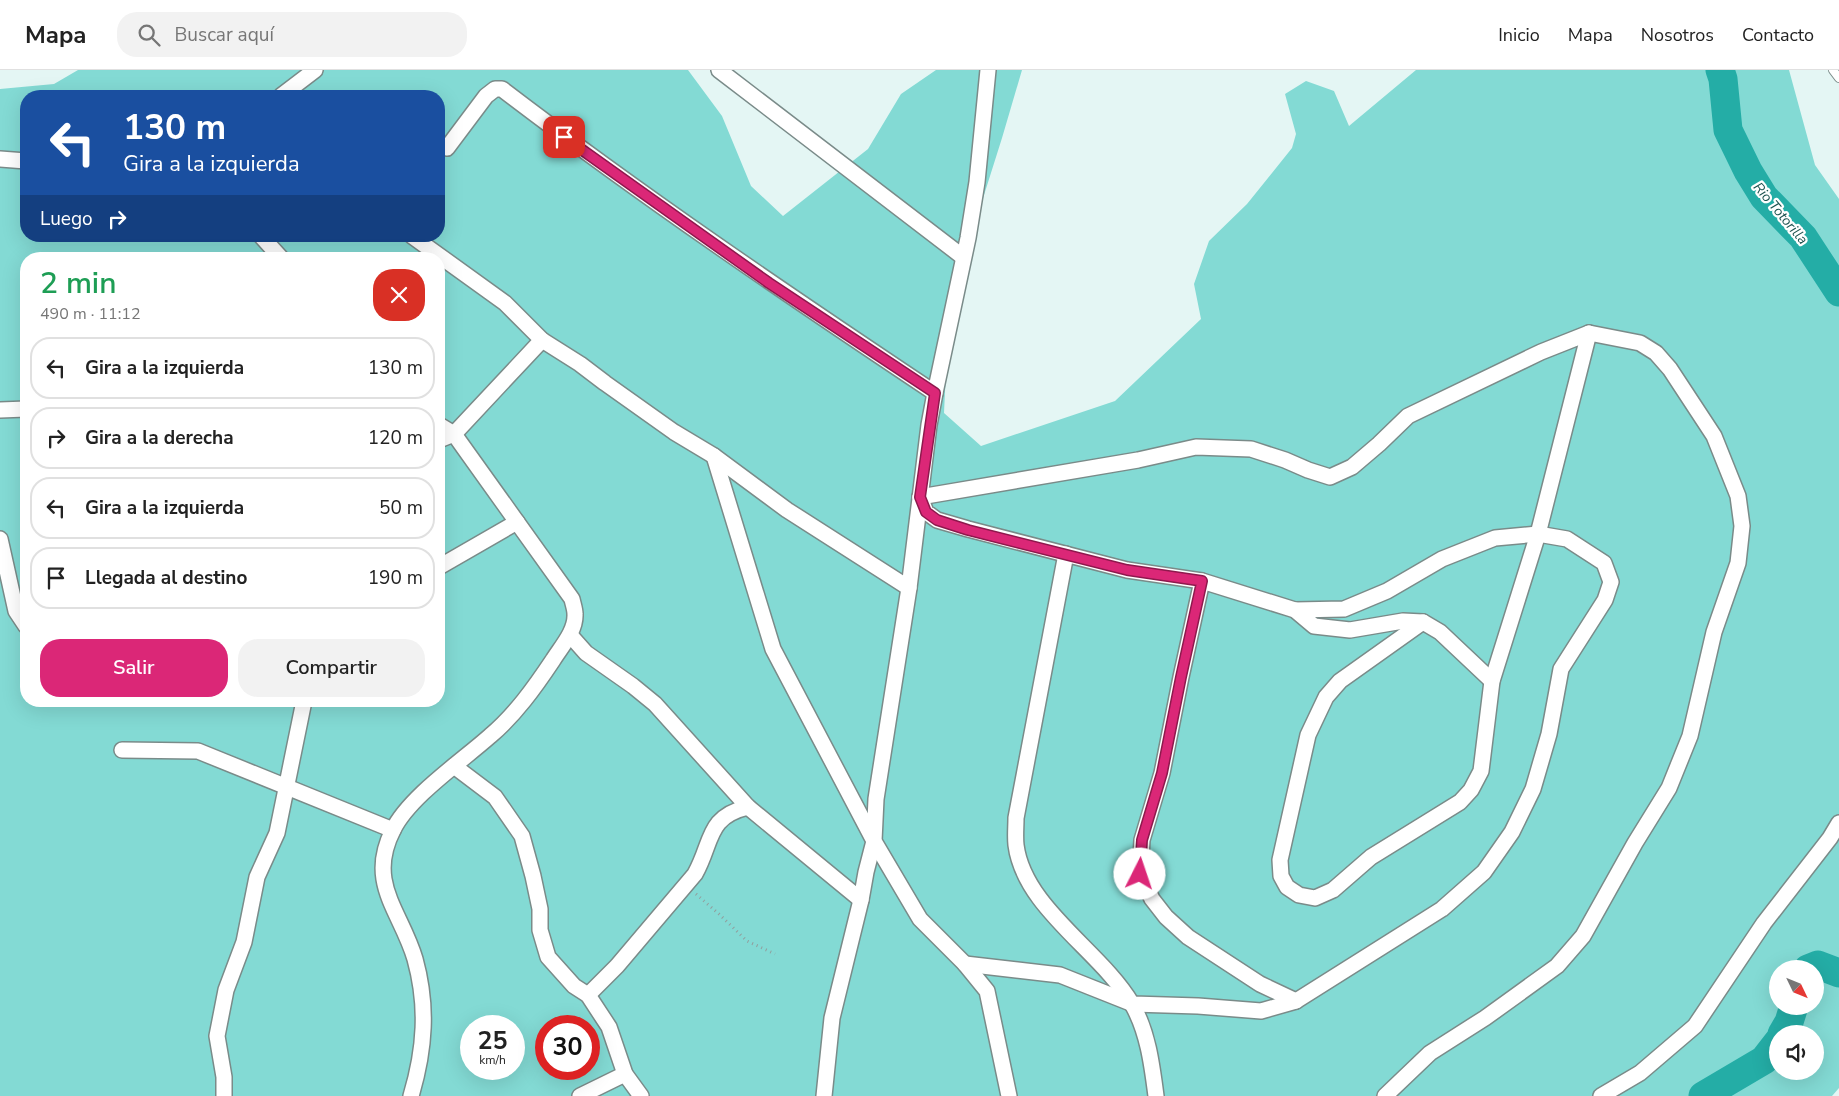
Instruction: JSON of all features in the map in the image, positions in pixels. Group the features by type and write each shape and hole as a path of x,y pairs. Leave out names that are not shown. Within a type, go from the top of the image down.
{"street":[{"path":"289,90 315,70"},
{"path":"720,70 964,257"},
{"path":"824,1096 832,1018 874,840 876,799 909,588 935,393 964,257 977,182 988,70"},
{"path":"445,148 447,148 486,96 495,89 502,89 580,149 769,283 935,393"},
{"path":"0,159 20,161"},
{"path":"266,242 276,252"},
{"path":"420,242 434,252"},
{"path":"445,260 505,304 542,340 580,364 674,432 714,456 787,510 909,588"},
{"path":"920,497 1138,460 1196,447 1251,449 1330,477 1352,467 1408,416 1541,352 1589,333 1640,343 1656,353 1670,369 1714,436 1738,496 1742,526 1738,563 1714,632 1690,736 1669,788 1583,936 1557,966 1501,1007 1430,1053 1385,1096"},
{"path":"1422,622 1340,681 1326,697 1308,735 1280,860 1280,876 1287,887 1299,896 1315,898 1333,890 1371,857 1460,802 1471,790 1481,771 1492,681 1538,534 1589,333"},
{"path":"445,438 454,434 542,340"},
{"path":"0,410 20,409"},
{"path":"411,1096 420,1065 425,1012 415,958 391,902 382,875 384,857 393,830 408,808 492,734 532,690 570,635 575,615 572,599 454,434 445,429"},
{"path":"714,456 773,649 874,840 920,919 965,964 987,991 1010,1096"},
{"path":"920,497 926,512 937,520 968,530 1127,570 1202,581 1295,610 1344,609 1388,590 1442,560 1495,538 1538,534 1567,539 1604,563 1611,582 1605,600 1561,670 1549,734 1533,789 1512,832 1484,872 1442,909 1296,1001 1262,1011 1198,1006 1132,1004 1060,974 965,964"},
{"path":"445,564 517,522"},
{"path":"0,539 2,562 16,611 20,617"},
{"path":"1066,554 1016,818 1016,845 1024,871 1040,900 1069,932 1106,967 1132,1004 1148,1044 1156,1096"},
{"path":"1202,581 1162,773 1142,840 1140,874 1152,899 1166,917 1188,937 1260,984 1296,1001"},
{"path":"1295,610 1314,626 1350,630 1403,621 1422,622 1440,632 1492,681"},
{"path":"570,635 586,653 655,704 748,807 861,900"},
{"path":"224,1096 223,1070 217,1036 226,990 244,942 257,877 277,833 303,707"},
{"path":"122,750 198,751 220,758 287,788 393,830"},
{"path":"454,766 495,797 522,836 533,876 540,909 540,930 548,957 574,986 588,995 609,1027 625,1074 641,1096"},
{"path":"588,995 617,966 686,886 702,862 707,844 717,822 733,811 748,807"},
{"path":"1601,1096 1640,1073 1695,1026 1764,923 1830,838 1839,823"},
{"path":"580,1096 625,1074"}],"lane":[{"path":"1832,70 1839,78"}],"path":[{"path":"686,886 720,914 746,941 775,954"}],"shaded area":[{"path":"78,70 688,70 722,116 751,186 783,216 868,149 901,94 936,70 1022,70 949,306 944,413 981,446 1115,401 1201,319 1194,284 1209,241 1247,204 1292,148 1296,134 1285,94 1306,81 1334,91 1349,126 1416,70 1789,70 1815,165 1839,199 1839,1088 1832,1096 0,1096 0,89 54,84"}],"waterway":[{"name":"Rio Totorilla","path":"1720,70 1723,79 1728,130 1748,171 1764,197 1803,237 1839,292"},
{"name":"Rio Totorilla","path":"1824,967 1839,973"},
{"name":"Rio Totorilla","path":"1787,1025 1791,1015"},
{"name":"Rio Totorilla","path":"1703,1096 1764,1060 1769,1054"}],"route":[{"path":"564,137 769,283 935,393 920,497 926,512 937,520 968,530 1127,570 1202,581 1162,773 1142,840 1140,874"}]}
